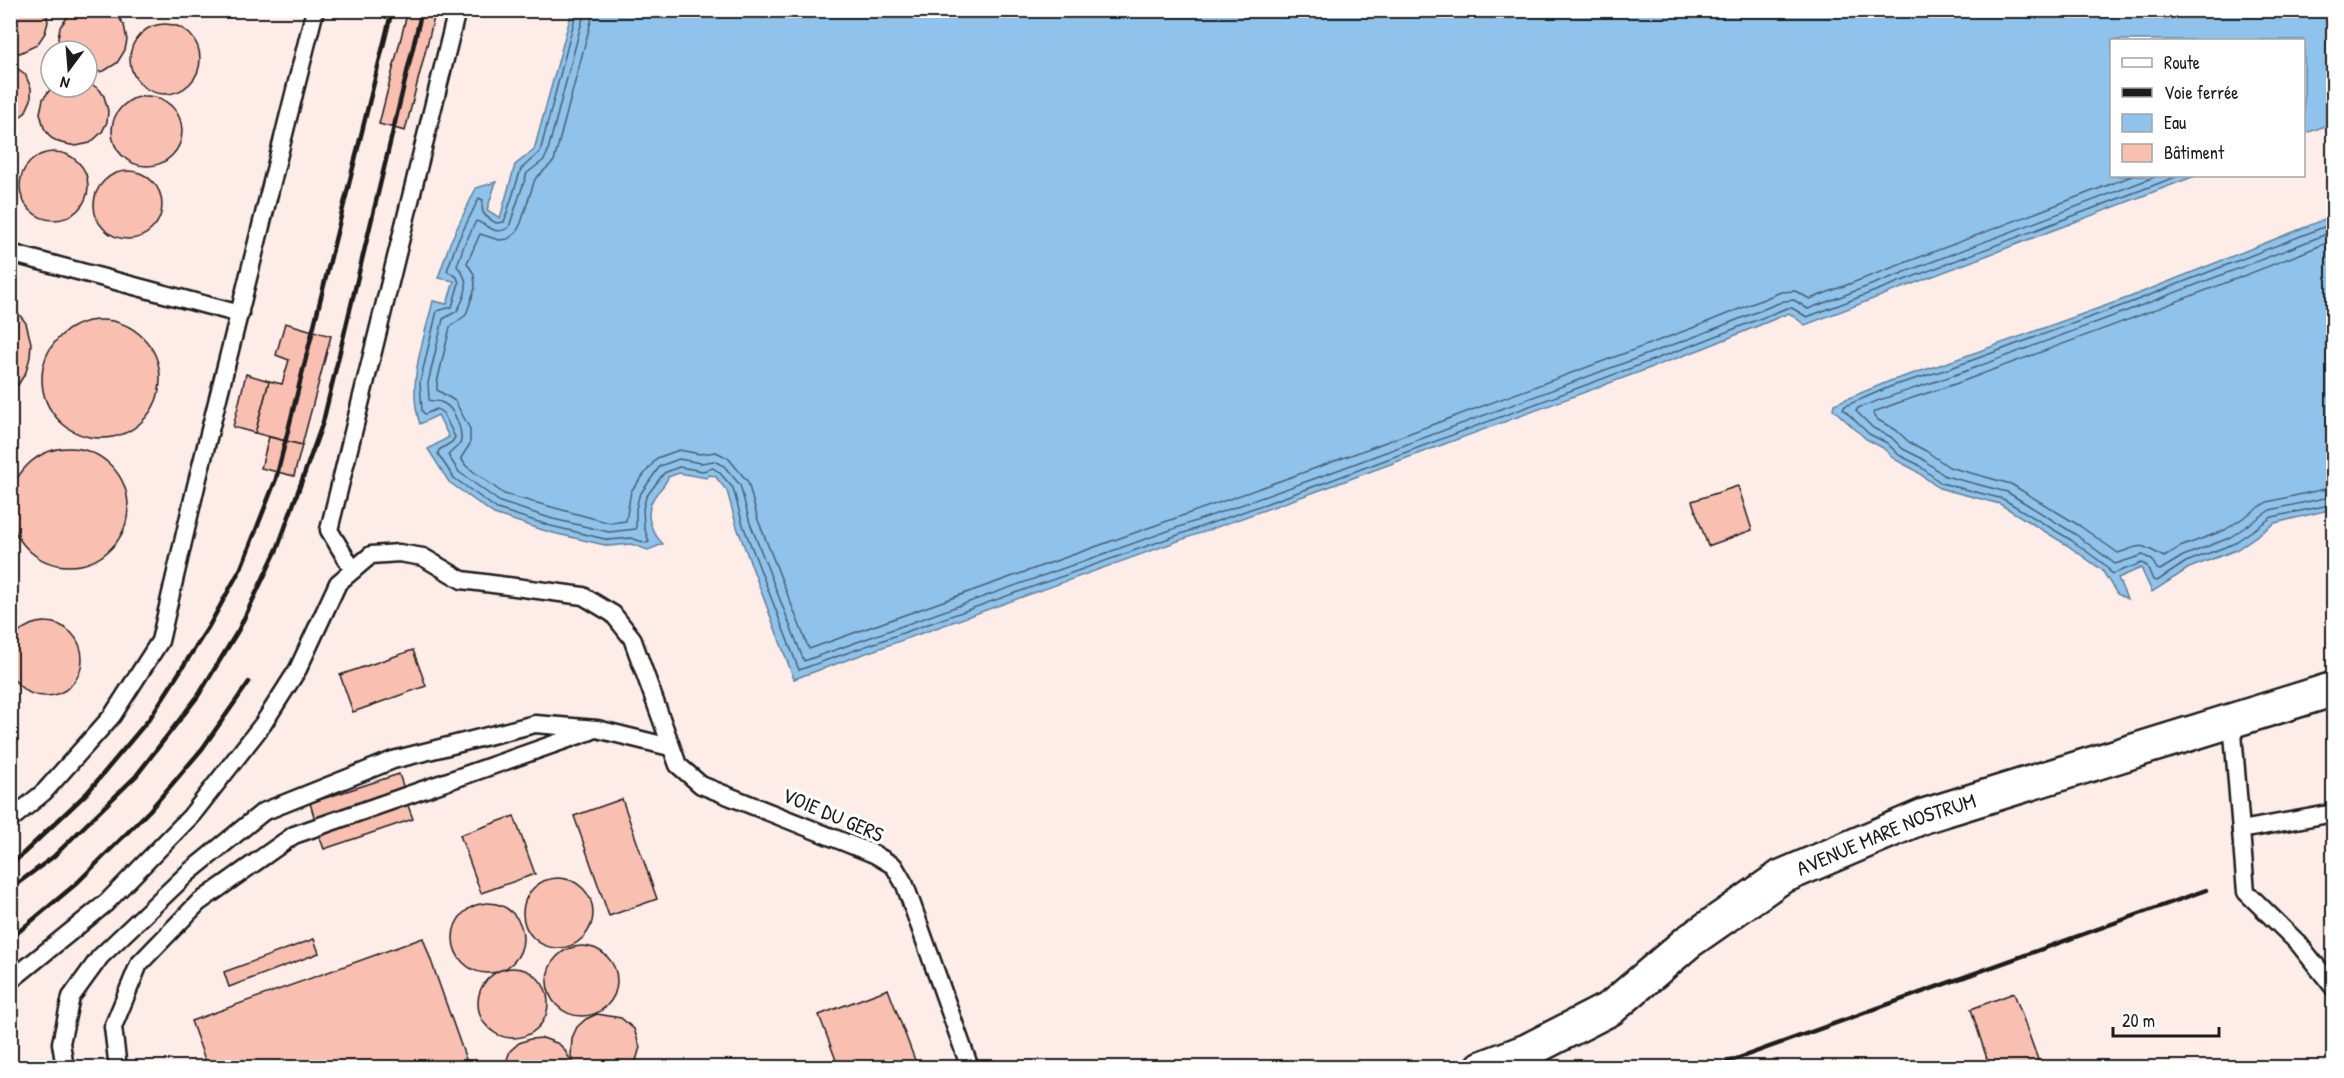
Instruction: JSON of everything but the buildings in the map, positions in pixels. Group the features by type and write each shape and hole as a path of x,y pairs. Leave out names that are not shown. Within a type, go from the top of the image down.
{"street":[{"name":"AVENUE MARE NOSTRUM","path":"1482,1068 1527,1052 1611,1008 1689,942 1781,877 1924,816 2334,689"}],"lane":[{"path":"10,820 45,792 112,716 160,641 196,486 315,10"},
{"path":"10,981 106,903 191,816 263,724 298,669 338,583 353,570 329,530 457,10"},
{"path":"10,253 240,314"},
{"name":"VOIE DU GERS","path":"353,570 371,555 399,553 423,557 462,580 583,596 613,614 632,638 678,765 701,785 874,854 894,866 904,885 970,1068"},
{"path":"2232,721 2246,892 2299,944 2334,988"},
{"path":"65,1068 61,1043 70,997 100,957 188,873 263,812 393,760 535,724 597,729 670,747"},
{"path":"118,1068 113,1027 139,964 198,903 294,835 597,729"},
{"path":"2241,830 2334,813"}],"shaded area":[{"path":"10,11 572,11 534,150 515,165 499,219 487,210 496,183 476,188 439,277 454,281 447,304 434,301 414,382 416,412 421,424 438,414 449,437 429,449 449,482 494,514 549,532 609,546 631,544 648,550 663,544 650,526 649,510 651,501 668,477 679,473 707,478 709,475 715,476 727,490 737,527 795,679 1323,489 1704,348 1789,313 1805,325 2192,177 2305,177 2305,134 2333,123 2333,216 2130,297 1890,381 1866,439 1883,448 1896,460 1939,488 2000,504 2067,545 2102,570 2117,594 2126,599 2118,578 2142,568 2152,592 2189,568 2236,550 2275,523 2333,509 2333,1067 11,1067"}],"water":[{"path":"572,11 2333,11 2333,123 2305,134 2305,39 2110,39 2110,177 2192,177 1805,325 1789,313 1704,348 1323,489 794,679 737,527 727,491 715,476 709,475 707,478 679,473 668,477 653,499 649,513 654,533 663,544 648,550 631,544 609,546 549,532 494,514 449,482 428,449 449,437 438,415 420,424 415,393 418,362 433,301 447,304 454,281 438,278 450,243 476,188 496,182 487,210 500,218 515,165 534,150"},
{"path":"2333,216 2333,509 2275,523 2236,550 2189,568 2152,592 2141,568 2118,578 2127,599 2117,594 2102,570 2067,545 2000,504 1939,488 1896,460 1883,448 1866,439 1833,409 1834,404 1890,381 2130,297"}],"railway":[{"path":"10,866 87,793 150,718 209,626 241,568 276,479 392,10"},
{"path":"10,889 53,857 136,776 198,696 239,629 278,547 323,422 422,10"},
{"path":"10,939 77,883 150,810 202,749 249,682"},
{"path":"1711,1068 2206,890"}]}
